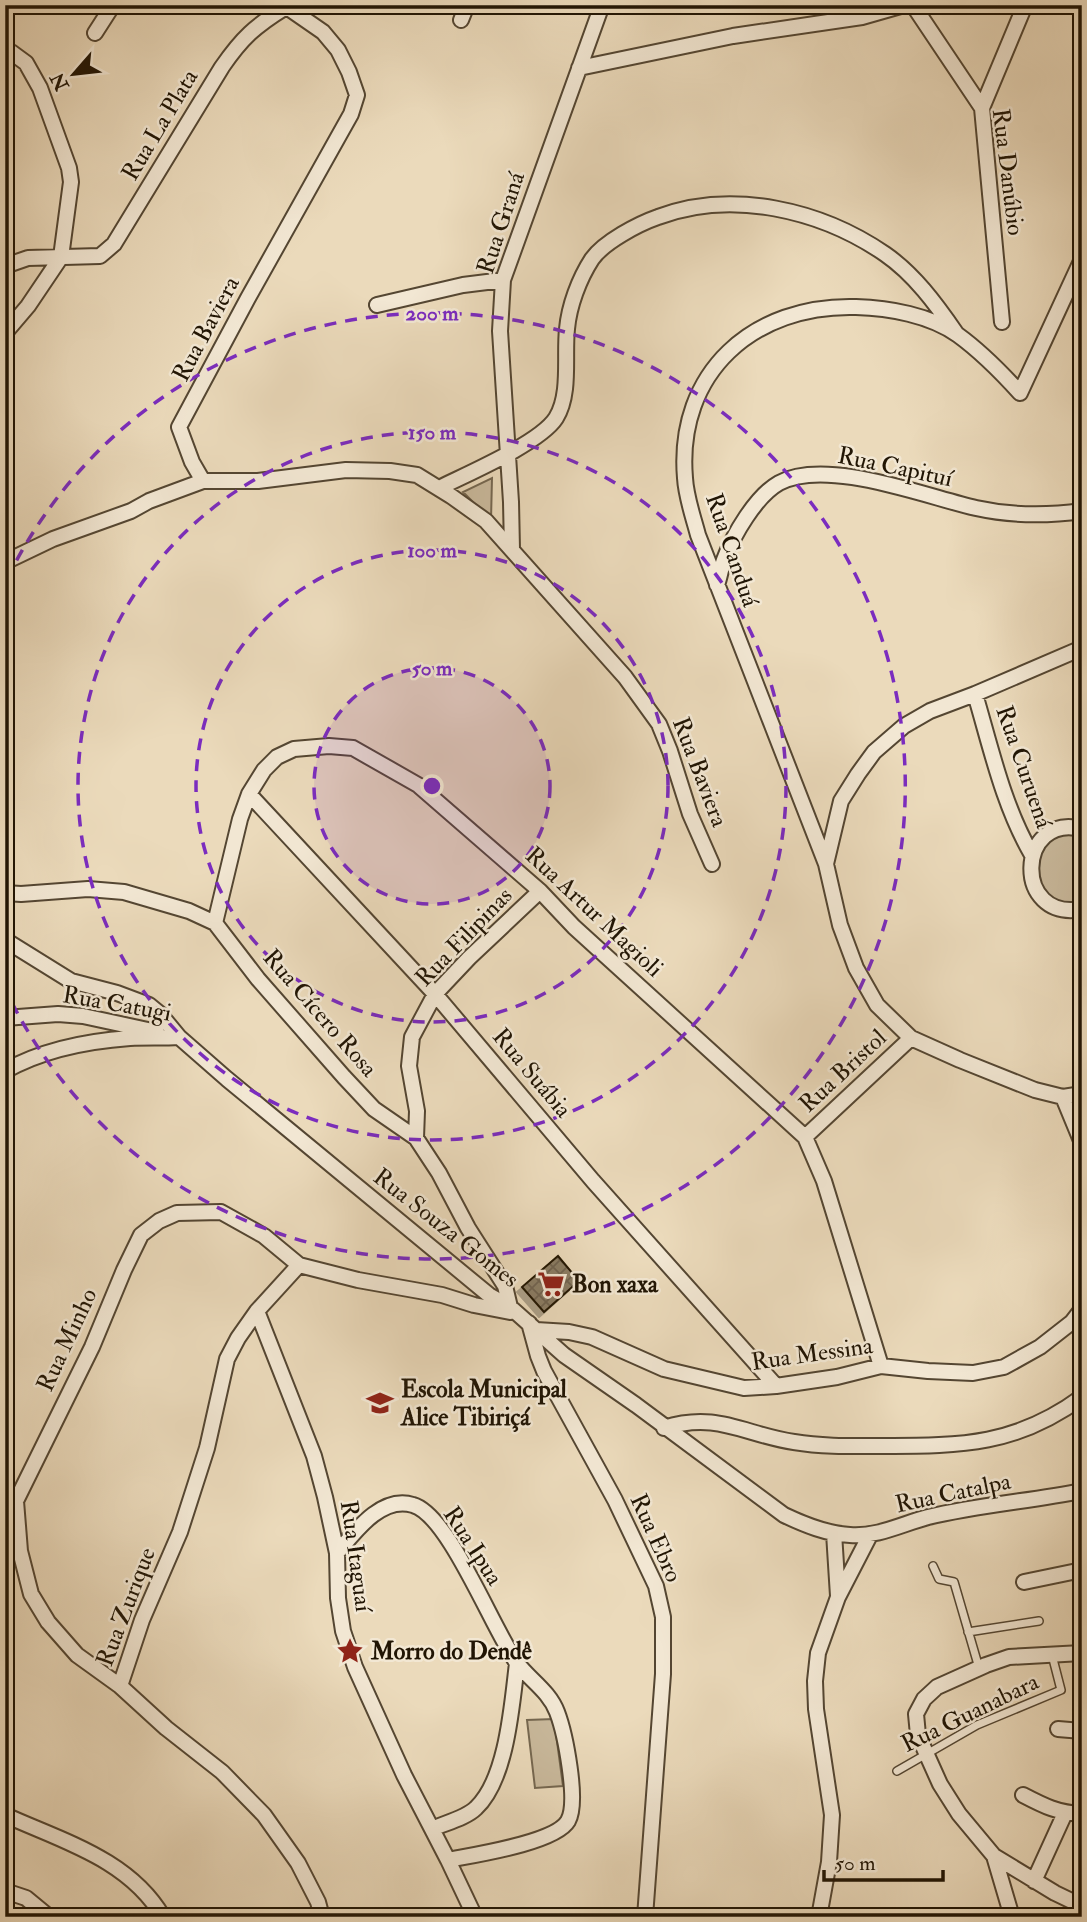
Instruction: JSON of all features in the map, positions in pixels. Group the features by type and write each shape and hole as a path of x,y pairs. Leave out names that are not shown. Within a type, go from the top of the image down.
{"street":[{"path":"95,33 113,5"},
{"path":"461,20 467,5"},
{"name":"Rua Graná","path":"512,549 500,331 503,281 602,5"},
{"path":"579,68 733,36 862,18 904,5"},
{"name":"Rua Danúbio","path":"913,5 982,108 1002,322"},
{"path":"982,108 1025,5"},
{"name":"Rua La Plata","path":"5,266 29,258 100,256 114,244 238,44 247,34 285,6"},
{"name":"Rua Baviera","path":"285,6 323,32 338,50 357,95 351,114 179,427 192,463 203,481 258,481 346,470 379,470 417,475 486,521 625,677 659,724 690,814 712,864"},
{"path":"5,333 67,257 71,182 69,168 36,79 26,63 8,55"},
{"path":"439,488 508,454 556,418 563,399 569,318 580,282 593,258 639,224 686,208 730,204 791,211 842,229 885,254 906,273 935,303 957,334"},
{"name":"Rua Canduá","path":"1063,1097 1035,1090 911,1038 877,1005 856,968 840,925 826,864 698,535 685,479 684,452 694,403 703,384 719,362 740,342 762,327 789,315 811,310 876,308 928,320 957,334 1020,393 1082,259"},
{"path":"377,304 463,285 503,281"},
{"name":"Rua Capituí","path":"718,585 724,558 754,506 779,483 810,474 854,478 1006,514 1035,516 1082,511"},
{"path":"5,562 52,539 131,511 149,501 203,481"},
{"path":"826,864 841,801 874,752 904,726 930,711 1082,648"},
{"name":"Rua Curuená","path":"975,694 1008,807 1032,855"},
{"name":"Rua Artur Magioli","path":"215,923 240,819 249,794 264,770 277,757 294,749 313,746 353,748 418,785 540,891 574,927 805,1137 828,1192 881,1366"},
{"name":"Rua Suábia","path":"249,794 435,994 593,1181 776,1385"},
{"path":"1082,829 1063,827 1050,833 1039,842 1032,855 1030,869 1032,883 1040,896 1051,905 1065,910 1082,909"},
{"name":"Rua Cícero Rosa","path":"5,893 88,888 124,892 189,911 215,923 258,979 374,1109 416,1138 523,1318"},
{"name":"Rua Filipinas","path":"416,1138 417,1111 409,1066 412,1037 435,994 540,891"},
{"name":"Rua Souza Gomes","path":"5,940 71,981 149,1005 179,1037 336,1170 489,1295 523,1318 564,1354 784,1515 808,1527 834,1533"},
{"name":"Rua Catugi","path":"5,1018 58,1014 83,1016 179,1037"},
{"path":"5,1072 30,1059 65,1048 128,1038 179,1037"},
{"name":"Rua Bristol","path":"805,1137 911,1038"},
{"path":"1082,1094 1063,1097 1082,1143"},
{"name":"Rua Minho","path":"120,1686 77,1655 48,1622 32,1594 11,1506 92,1347 141,1235 159,1221 177,1213 221,1212 264,1236 299,1265"},
{"path":"299,1265 358,1280 442,1295 523,1318"},
{"name":"Rua Zurique","path":"299,1265 257,1311 227,1359 207,1448 180,1532 142,1620 120,1686 166,1728 222,1772 264,1815 298,1863 318,1902 322,1917"},
{"name":"Rua Messina","path":"523,1318 592,1338 664,1369 744,1388 837,1377 881,1366 973,1373 1003,1367 1040,1347 1072,1322 1082,1309"},
{"name":"Rua Itaguaí","path":"257,1311 314,1456 337,1553 338,1598 343,1631 353,1659 404,1775 475,1917"},
{"name":"Rua Ebro","path":"523,1318 544,1371 615,1500 656,1586 663,1617 663,1674 645,1917"},
{"path":"664,1428 699,1421 728,1425 793,1442 849,1446 934,1446 993,1440 1029,1429 1082,1397"},
{"name":"Rua Catalpa","path":"834,1533 870,1535 927,1517 1082,1491"},
{"name":"Rua Ipua","path":"337,1553 361,1525 379,1510 400,1504 414,1505 435,1520 457,1553 517,1663 542,1688 557,1711 568,1755 573,1803 568,1823 550,1835 520,1845 448,1860"},
{"path":"834,1533 838,1597"},
{"path":"819,1917 829,1862 832,1815 816,1709 818,1654 838,1597 870,1535"},
{"path":"1024,1582 1082,1570"},
{"path":"1082,1653 1009,1657 979,1668 937,1687 924,1699 916,1714 918,1735 940,1784 959,1814 994,1856 1082,1906"},
{"path":"432,1829 474,1811 489,1793 500,1763 510,1717 517,1663"},
{"path":"1058,1730 1082,1731"},
{"path":"1023,1795 1054,1810 1082,1814"},
{"path":"1034,1881 1065,1813"},
{"path":"5,1815 105,1860 133,1881 163,1917"},
{"path":"994,1856 1012,1917"},
{"path":"5,1891 26,1898 49,1917"}],"lane":[{"path":"933,1566 939,1579 954,1582 979,1668"},
{"path":"968,1632 1039,1621"},
{"name":"Rua Guanabara","path":"897,1771 977,1725 1061,1690 1052,1654"}],"shaded area":[{"path":"492,478 491,520 463,492"},
{"path":"1059,834 1082,834 1082,905 1061,905 1041,890 1038,858 1044,847"},
{"path":"554,1719 563,1786 535,1788 527,1720"}],"building":[{"name":"Bon xaxa","path":"558,1256 579,1281 544,1312 522,1287"}],"place":[{"name":"Bon xaxa","path":"551,1284"},
{"name":"Escola Municipal Alice Tibiriçá","path":"380,1403"},
{"name":"Morro do Dendê","path":"350,1651"}]}
